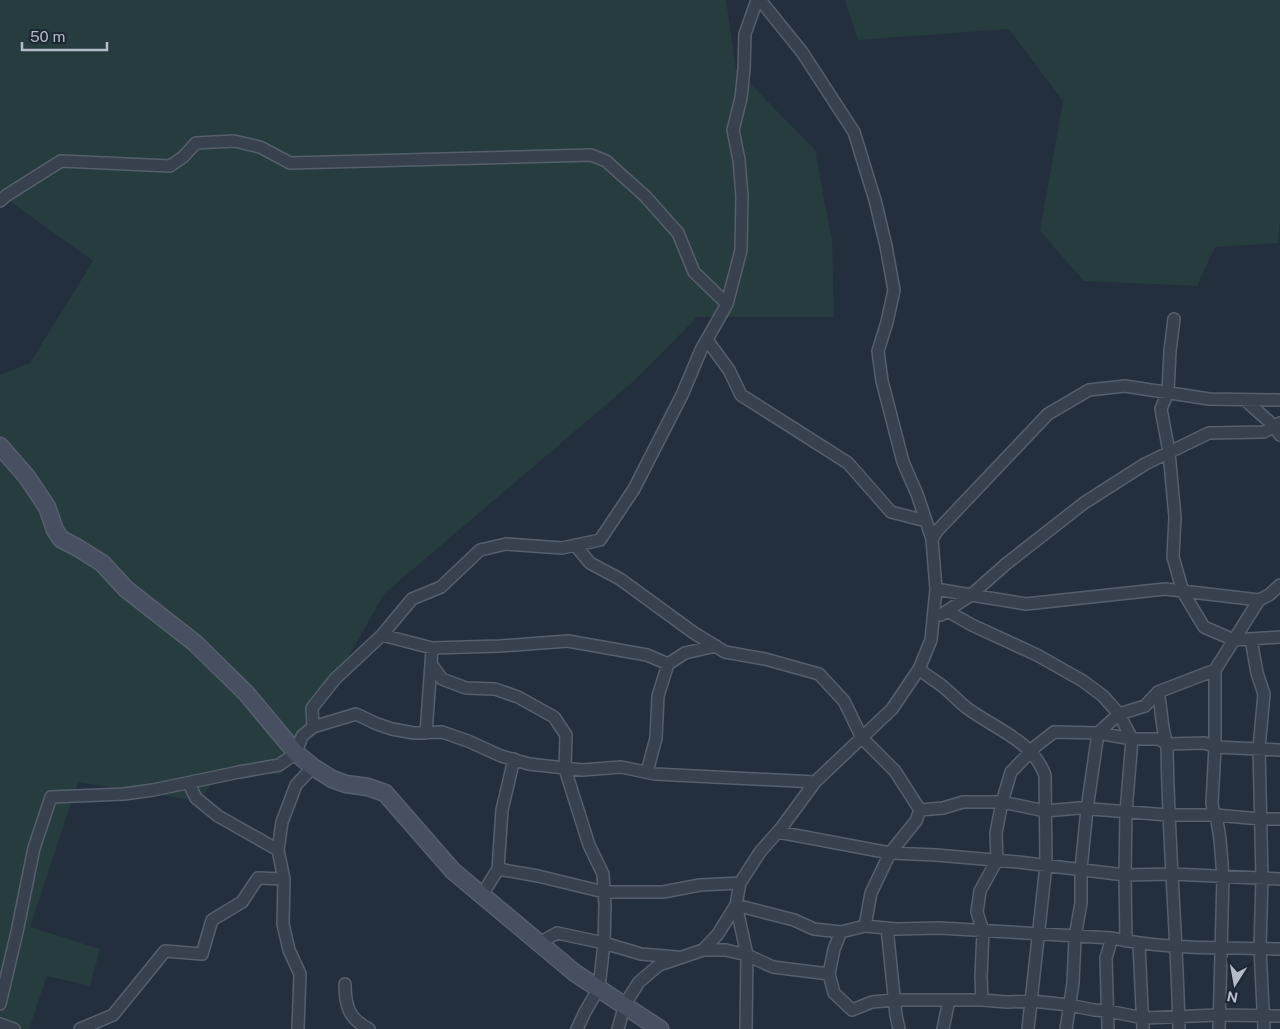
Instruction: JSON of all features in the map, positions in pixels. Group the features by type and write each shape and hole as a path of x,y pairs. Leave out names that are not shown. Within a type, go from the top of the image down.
{"street":[{"path":"313,727 312,708 335,679 382,635 412,599 441,587 480,550 506,544 562,548 600,540 634,489 682,395 707,340 727,304 741,250 742,196 739,160 733,130 741,98 745,34 758,0 802,52 854,132 875,200 894,290 878,351 882,380 903,462 932,539 936,589 931,640 919,669 892,709 814,782 778,832 760,852 740,883 736,905 718,934 703,950"},
{"path":"0,201 61,161 170,166 183,157 196,143 234,141 260,147 290,163 591,155 606,162 645,196 678,234 694,272 727,304"},
{"path":"1174,319 1168,392 1161,409 1169,452 1175,517 1173,557 1183,592 1204,627 1234,640 1280,637"},
{"path":"707,340 729,370 741,394 848,463 891,512 926,521"},
{"path":"932,539 1048,414 1089,390 1125,386 1209,399 1280,400"},
{"path":"1245,400 1278,428"},
{"path":"933,621 971,595 1006,564 1084,503 1145,464 1210,433 1264,432 1278,428"},
{"path":"0,446 27,477 46,507 54,530 61,539 102,563 126,589 195,642 246,693 296,753 332,779 385,793 454,871 575,973 625,1004 660,1029"},
{"path":"575,545 590,563 620,579 694,633 725,652 765,659 819,674 844,701 862,738 895,771 920,810"},
{"path":"1219,1029 1223,877 1216,815 1212,810 1216,747 1215,670 1259,600 1269,595 1280,585"},
{"path":"936,589 1026,604 1165,589 1259,600"},
{"path":"947,611 972,625 1037,655 1083,681 1103,696 1119,714 1132,739 1126,812 1124,875 1126,941"},
{"path":"382,635 432,648 568,641 647,655 668,664"},
{"path":"1251,639 1257,672 1264,694 1259,748 1262,878 1260,948 1264,1029"},
{"path":"647,772 656,738 658,696 668,664 685,653 716,646"},
{"path":"426,733 432,648"},
{"path":"431,664 442,679 466,688 495,689 510,694 554,717 566,735 565,768 589,844 603,874 604,892 604,943 600,988 584,1012 577,1029"},
{"path":"919,669 968,709 1001,728 1031,751 1042,766 1045,776 1046,865 1028,1029"},
{"path":"1066,1029 1070,1005 1075,937 1081,903 1081,869 1098,733 1119,714 1145,706 1158,692 1215,670"},
{"path":"1158,692 1162,708 1164,737 1167,744 1168,815 1179,1024"},
{"path":"0,1004 18,932 34,848 51,797 124,794 189,784 238,772 279,765 296,753 302,736 313,727 356,714 392,729 414,733 442,732 529,764 582,770 621,767 647,772 689,776 814,782"},
{"path":"982,1000 980,977 982,931 977,912 980,891 997,860 996,833 1002,802 1011,772 1031,751 1054,732 1098,733 1132,739 1159,739 1167,744 1205,743 1216,747 1280,750"},
{"path":"482,895 498,869 502,810 514,760"},
{"path":"298,1029 300,974 289,950 283,924 284,879 278,850 282,822 296,785 313,767"},
{"path":"189,784 196,798 218,816 278,850"},
{"path":"920,810 943,808 963,802 1002,802 1045,811 1088,809 1280,820"},
{"path":"865,926 871,893 890,853 916,821 920,810"},
{"path":"778,832 890,853 997,860 1124,875 1172,874 1280,879"},
{"path":"498,869 538,876 604,892 663,892 700,885 740,883"},
{"path":"80,1029 113,1015 165,951 202,954 212,920 242,902 258,878 284,879"},
{"path":"736,905 794,920 814,929 841,932 865,926 896,929 939,928 1112,938 1139,944 1221,948 1280,948"},
{"path":"736,905 747,955 746,1029"},
{"path":"887,928 894,1000 899,1029"},
{"path":"841,932 834,949 829,974 834,993 852,1010 872,1002 894,1000 982,1000 1032,1001 1070,1005 1108,1011 1143,1024 1179,1024 1218,1016 1280,1016"},
{"path":"539,943 557,933 604,943 641,954 682,957"},
{"path":"1108,1029 1106,958 1112,938"},
{"path":"1139,944 1143,1024"},
{"path":"618,1029 625,1004 639,982 659,965 703,950 726,950 747,955 773,967 829,974"},
{"path":"345,984 345,994 350,1015 360,1024 370,1029"},
{"path":"943,1029 950,1000"},
{"path":"0,1024 14,1029"}],"green space":[{"path":"0,0 726,0 736,69 815,150 832,241 834,317 697,317 635,380 384,594 281,775 222,771 198,801 78,782 30,927 100,949 90,986 47,976 29,1029 0,1027 0,375 30,363 93,261 0,194"},
{"path":"845,0 1280,0 1280,220 1278,243 1215,247 1197,286 1084,281 1040,231 1063,101 1009,29 858,40"}]}
